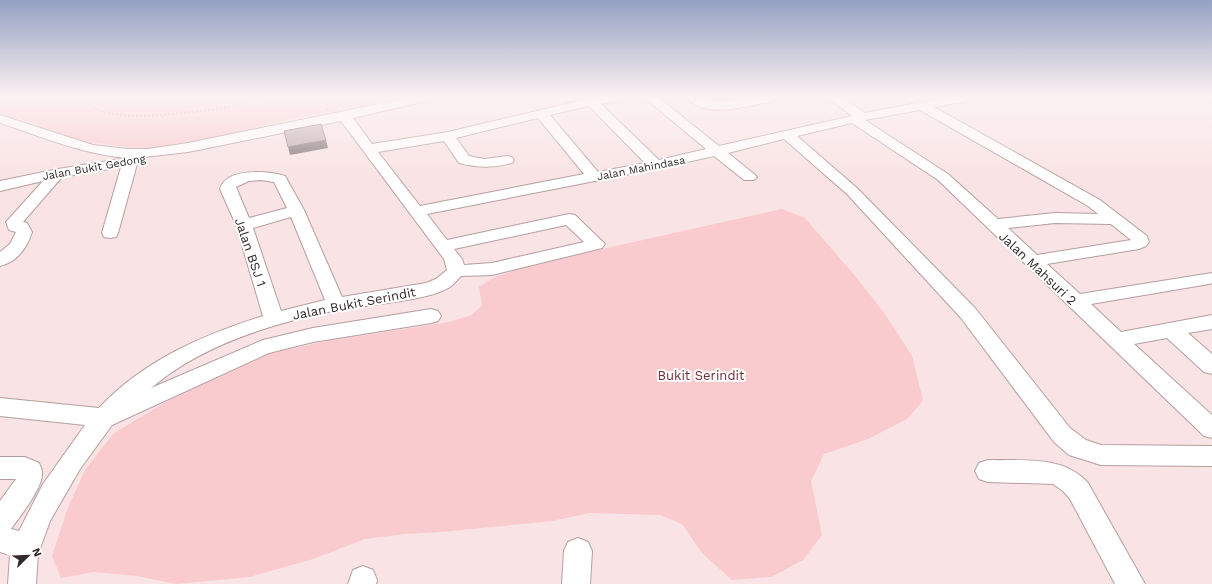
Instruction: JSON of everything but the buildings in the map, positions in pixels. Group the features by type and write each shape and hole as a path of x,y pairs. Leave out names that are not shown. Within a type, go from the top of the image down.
{"street":[{"path":"11,125 61,155"},
{"path":"44,147 61,155 107,152 160,152 189,149 267,130 294,125"},
{"path":"351,125 418,211 443,246 453,259 456,271 492,270 596,244 569,219 443,246"},
{"path":"370,149 448,136 491,125"},
{"path":"551,125 594,177"},
{"path":"616,125 656,165"},
{"path":"685,125 749,177"},
{"name":"Jalan Mahindasa","path":"418,211 656,165 830,125"},
{"name":"Jalan Mahsuri 2","path":"869,125 943,177 1074,302 1212,429"},
{"path":"956,125 1070,189 1116,219 1138,236 1140,242 1133,245 1032,261"},
{"path":"448,136 464,160 484,164 507,160"},
{"path":"788,136 852,191 968,313 1004,357 1054,425 1070,442 1086,452 1102,455 1212,456"},
{"name":"Jalan Bukit Gedong","path":"0,186 61,155 130,162 189,149"},
{"path":"0,261 18,248 24,232 21,227 15,226 14,222 61,155"},
{"path":"110,233 130,162"},
{"name":"Jalan BSJ 1","path":"274,320 244,225 228,189 228,185 236,180 254,176 274,176 280,179 284,185 296,210"},
{"path":"244,225 296,210 336,304"},
{"path":"993,225 1055,218 1116,219"},
{"name":"Jalan Bukit Serindit","path":"22,584 26,546 42,511 61,476 82,445 105,418 128,394 152,375 178,358 274,320 336,304 418,291 443,283 456,271"},
{"path":"1074,302 1210,278"},
{"path":"0,407 105,418 263,347 313,335 431,316"},
{"path":"1117,340 1212,322"},
{"path":"1170,329 1212,366"},
{"path":"0,468 25,468 30,471 29,480 0,523"},
{"path":"988,471 1053,473 1072,482 1093,515 1131,584"},
{"path":"0,539 26,546"},
{"path":"576,584 578,551"}],"green space":[{"path":"38,125 265,125 190,144 150,148 79,141"},
{"name":"Bukit Serindit","path":"782,209 805,218 856,277 885,314 912,356 923,401 907,419 868,439 824,454 811,481 822,535 803,560 771,577 732,580 702,553 682,524 660,515 589,513 552,521 365,539 313,559 250,577 176,584 137,576 94,572 61,578 52,556 67,510 85,470 114,433 171,399 222,374 272,353 327,341 449,322 472,315 482,305 479,287 493,278 526,266"}]}
